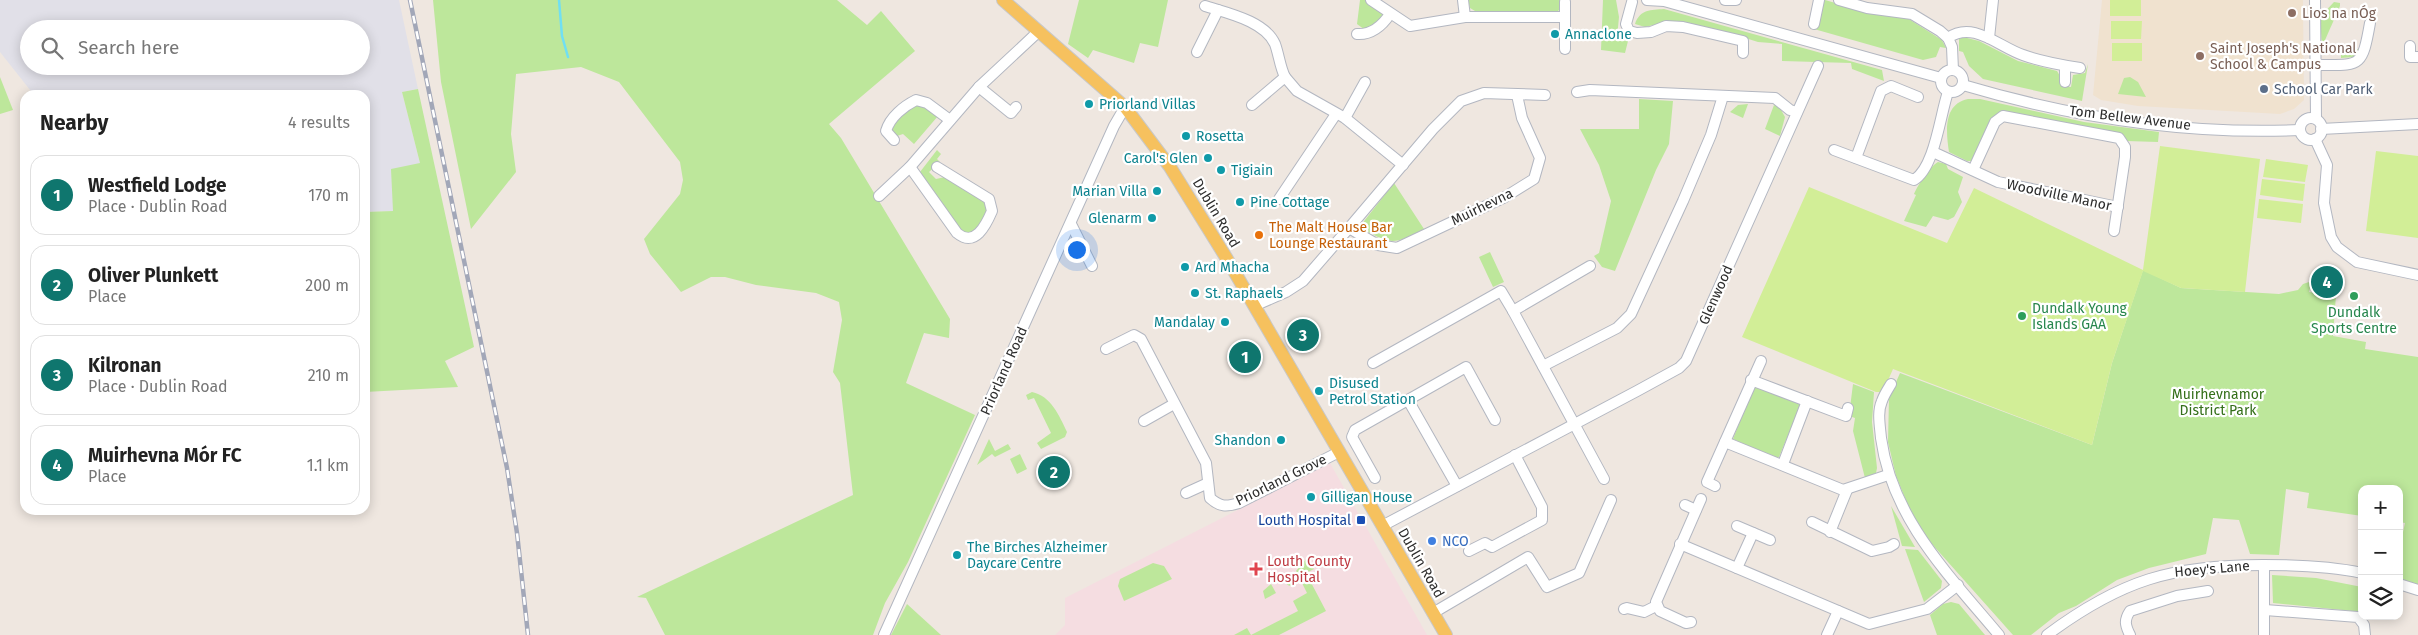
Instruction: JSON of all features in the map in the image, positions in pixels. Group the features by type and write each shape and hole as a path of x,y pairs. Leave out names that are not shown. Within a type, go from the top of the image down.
{"main road":[{"name":"Dublin Road","path":"1003,0 1125,107 1188,194 1446,635"}],"street":[{"path":"1371,0 1410,26 1465,17 1565,17"},
{"path":"1463,0 1465,17"},
{"path":"1647,0 1663,0 1941,78"},
{"path":"1725,0 1736,0"},
{"path":"1814,24 1819,0"},
{"path":"1839,0 1867,8 1912,14 1948,38 1952,47 1953,70"},
{"path":"1989,38 1993,0"},
{"path":"2315,0 2316,119 2321,129 2320,135 2314,139 2305,138 2300,130 2304,121 2316,119"},
{"path":"1633,1 1626,24 1629,31 1651,32 1666,26 1700,29 1722,37 1743,41 1743,53"},
{"path":"1565,49 1566,2"},
{"path":"1205,6 1267,32 1275,43 1285,77 1298,91 1340,116 1403,165"},
{"path":"1197,52 1218,10"},
{"path":"1357,34 1372,31 1386,21 1390,14"},
{"path":"2316,65 2350,65 2359,61 2365,51 2370,22"},
{"path":"879,196 910,167 979,87 1039,31"},
{"path":"1948,38 1968,31 1989,38 2020,54 2080,68"},
{"path":"2410,46 2410,57 2418,57"},
{"name":"Glenwood","path":"1382,526 1679,368 1686,361 1818,66"},
{"path":"2065,66 2066,82"},
{"path":"1953,70 1961,75 1963,86 1955,92 1948,92 1942,87 1941,78 1946,72 1953,70"},
{"path":"1252,105 1285,77"},
{"path":"1279,200 1365,82"},
{"path":"1856,158 1881,91 1891,86 1918,97"},
{"name":"Tom Bellew Avenue","path":"1963,86 2034,104 2152,124 2212,128 2300,130"},
{"path":"979,87 1012,113 1016,107"},
{"path":"1577,92 1590,90 1775,98 1790,110 1797,112"},
{"path":"1834,150 1914,180 1919,177 1933,152 1948,92"},
{"path":"1254,306 1286,292 1303,281 1433,129 1461,101 1484,93 1545,94"},
{"name":"Muirhevna","path":"1349,228 1384,247 1396,248 1505,197 1534,179 1540,158 1522,118 1517,95"},
{"path":"1543,366 1617,328 1631,314 1711,135 1723,96"},
{"path":"894,140 886,131 889,123 906,106 916,100 927,103 950,120"},
{"name":"Priorland Road","path":"884,635 1114,126 1125,107"},
{"name":"Woodville Manor","path":"1973,170 1996,122 2004,116 2115,137 2121,141 2125,150 2114,231"},
{"path":"2321,129 2418,124"},
{"path":"2314,139 2326,165 2324,203 2331,237 2336,247 2357,262 2418,275"},
{"name":"Woodville Manor","path":"1933,152 1998,182 2025,190 2118,207"},
{"path":"910,167 957,233 968,238 976,236 981,232 992,211 989,199 937,168"},
{"path":"1071,224 1092,266"},
{"path":"1512,311 1590,266"},
{"path":"1373,363 1474,303 1501,290 1604,479"},
{"name":"Priorland Grove","path":"1106,349 1134,335 1141,339 1206,463 1210,498 1218,505 1226,507 1238,503 1339,452"},
{"path":"1715,486 1707,482 1760,361"},
{"path":"1375,478 1352,436 1355,430 1466,367 1495,420"},
{"path":"1751,380 1846,416 1848,408"},
{"path":"1891,384 1881,401 1879,421 1888,475 1907,517 1958,585 1999,635"},
{"path":"1408,400 1457,486"},
{"path":"1783,464 1807,401"},
{"path":"1144,421 1174,404"},
{"path":"1725,442 1843,490 1888,475"},
{"path":"1470,551 1485,543 1492,547 1542,520 1542,507 1515,455"},
{"path":"1186,493 1208,483"},
{"path":"1830,532 1847,490"},
{"path":"1656,606 1680,544 1701,499"},
{"path":"1432,612 1528,557 1547,587 1580,573 1611,500"},
{"path":"1685,505 1696,510"},
{"path":"1812,522 1872,550 1889,548 1894,544"},
{"path":"1738,526 1770,540"},
{"path":"1737,568 1753,533"},
{"path":"1680,544 1869,624 1877,624 1927,609 1958,585"},
{"path":"2264,565 2264,635"},
{"name":"Hoey's Lane","path":"2047,635 2092,603 2140,580 2169,572 2200,567 2303,565 2358,572"},
{"path":"2403,585 2418,590"},
{"path":"2130,635 2125,625 2130,611 2177,596 2208,591"},
{"path":"1624,610 1627,608 1644,612 1656,606"},
{"path":"1656,606 1666,614 1686,623 1691,622"},
{"path":"2265,610 2358,617 2364,625 2365,635"},
{"path":"1827,635 1838,611"}],"shaded area":[{"path":"0,0 399,0 418,89 402,92 420,163 393,211 370,212 370,90 30,90 0,52"},
{"name":"Saint Joseph's National School & Campus","path":"2102,0 2303,0 2304,100 2294,109 2280,114 2138,106 2101,100 2093,95"},
{"name":"Louth County Hospital","path":"1330,463 1427,635 1055,635 1065,625 1065,598"}],"green space":[{"path":"433,0 837,0 867,25 881,11 915,51 829,124 841,138 950,319 949,338 924,333 906,383 975,415 908,562 885,603 873,635 665,635 646,598 637,597 853,495 840,383 833,372 842,320 839,302 816,293 756,285 725,277 711,277 681,292 650,254 644,239 680,194 683,180 680,162 619,82 581,67 516,74 511,134 516,172 471,229 441,82"},
{"path":"1079,0 1168,0 1158,47 1140,43 1134,63 1093,50 1088,58 1068,44"},
{"path":"1360,0 1366,0 1383,14 1382,20 1365,30 1357,24"},
{"path":"1468,0 1561,0 1561,8 1557,12 1475,11 1470,8"},
{"path":"1603,0 1616,0 1619,17 1617,38 1628,41 1625,53 1601,50"},
{"path":"2110,0 2141,0 2141,16 2110,16"},
{"path":"1823,1 1846,6 1904,16 1942,40 1946,48 1940,47 1936,57 1923,60 1814,29"},
{"path":"2334,2 2340,3 2340,6 2322,47 2320,17"},
{"path":"1664,9 1882,70 1884,81 1852,69 1851,63 1782,61 1782,44 1758,42 1742,37 1662,23 1645,27 1635,24 1643,13 1650,10"},
{"path":"2111,21 2142,21 2141,39 2111,39"},
{"path":"1963,37 1979,41 2018,61 2057,71 2060,76 2061,86 2071,87 2073,75 2085,73 2088,64 2082,101 1983,79 1969,66 1963,52 1959,51 1959,39"},
{"path":"2112,43 2142,43 2142,61 2112,61"},
{"path":"2341,49 2358,49 2353,57 2341,58"},
{"path":"0,77 13,110 0,114"},
{"path":"2130,77 2138,82 2146,97 2118,94 2124,78"},
{"path":"418,89 474,347 445,361 458,387 370,392 370,212 393,211 391,169 420,163 402,92"},
{"path":"1639,99 1673,101 1669,144 1656,170 1615,271 1602,267 1594,256 1599,253 1611,201 1599,165 1580,129 1639,129"},
{"path":"1968,99 1980,99 2084,122 2159,132 2158,142 2126,141 2002,113 1974,161 1967,161 1949,152 1947,128 1950,113 1954,107"},
{"path":"921,104 938,116 914,144 903,134 897,136 891,130 895,122 903,114"},
{"path":"1748,104 1743,118 1730,112 1738,105"},
{"path":"1774,105 1780,108 1785,117 1780,136 1765,129"},
{"path":"2160,146 2260,159 2245,292 2181,288 2143,271 2112,363 2092,445 1893,369 1883,392 1876,392 1742,337 1809,187 1947,243 1974,188 2143,270"},
{"path":"937,150 941,154 937,159 940,162 929,172 936,179 945,177 985,200 989,208 977,233 968,234 959,229 920,172"},
{"path":"2376,151 2418,156 2418,238 2366,231"},
{"path":"2266,159 2308,165 2305,182 2263,177"},
{"path":"1938,162 1946,164 1948,169 1963,177 1958,192 1962,202 1954,217 1948,220 1933,216 1926,227 1904,221 1918,186"},
{"path":"2262,179 2305,184 2303,201 2260,195"},
{"path":"1394,183 1424,229 1406,238 1394,241 1381,238 1363,229 1361,225"},
{"path":"2259,199 2303,204 2301,223 2257,218"},
{"path":"1490,252 1504,282 1493,287 1479,257"},
{"name":"Muirhevnamor District Park","path":"2143,270 2181,288 2279,294 2298,290 2303,284 2312,281 2309,292 2336,295 2333,336 2366,342 2365,349 2418,357 2418,586 2403,581 2403,532 2405,523 2403,523 2403,485 2358,485 2358,515 2307,508 2309,493 2286,489 2279,555 2250,554 2239,520 2213,518 2206,554 2149,568 2117,580 2076,606 2059,613 2031,635 2013,635 1923,534 1896,476 1888,442 1889,398 1900,373 2092,445 2112,363"},
{"path":"1853,384 1874,392 1872,422 1877,468 1876,473 1865,478 1853,431 1855,418 1849,416"},
{"path":"1757,387 1799,404 1799,409 1779,457 1775,458 1733,439 1753,388"},
{"path":"1032,392 1039,394 1054,407 1067,432 1065,437 1041,449 1037,443 1051,433 1034,398 1028,400 1026,395"},
{"path":"989,439 995,451 1008,444 1011,449 995,457 992,454 977,465"},
{"path":"1020,454 1027,469 1017,474 1010,459"},
{"path":"1891,506 1915,547 1902,546"},
{"path":"1905,549 1918,550 1942,581 1941,588 1924,602"},
{"path":"1306,559 1314,569 1306,573 1326,611 1279,635 1251,635 1298,611 1293,601 1307,593 1296,571"},
{"path":"1153,563 1164,566 1172,579 1124,601 1118,586 1120,579"},
{"path":"1289,574 1293,574 1297,580 1293,586 1289,586 1285,582 1285,578"},
{"path":"2272,575 2316,578 2358,586 2358,612 2273,603"},
{"path":"1271,584 1276,593 1265,599 1263,591"},
{"path":"1951,602 1959,604 1985,635 1937,635 1930,615 1943,604"},
{"path":"907,604 941,635 891,635"},
{"path":"1247,628 1251,635 1234,635"}],"waterway":[{"path":"559,0 562,36 568,57"}],"railway":[{"path":"410,0 507,468 517,533 528,635"}],"place":[{"name":"Lios na nÓg","path":"2292,13"},
{"name":"Annaclone","path":"1555,34"},
{"name":"Saint Joseph's National School & Campus","path":"2200,56"},
{"name":"School Car Park","path":"2264,89"},
{"name":"Priorland Villas","path":"1089,104"},
{"name":"Rosetta","path":"1186,136"},
{"name":"Carol's Glen","path":"1208,158"},
{"name":"Tigiain","path":"1221,170"},
{"name":"Marian Villa","path":"1157,191"},
{"name":"Pine Cottage","path":"1240,202"},
{"name":"Glenarm","path":"1152,218"},
{"name":"The Malt House Bar Lounge Restaurant","path":"1259,235"},
{"name":"Ard Mhacha","path":"1185,267"},
{"name":"Muirhevna Mór FC","path":"2327,282"},
{"name":"St. Raphaels","path":"1195,293"},
{"name":"Dundalk Sports Centre","path":"2354,296"},
{"name":"Dundalk Young Islands GAA","path":"2022,316"},
{"name":"Mandalay","path":"1225,322"},
{"name":"Kilronan","path":"1303,335"},
{"name":"Westfield Lodge","path":"1245,357"},
{"name":"Disused Petrol Station","path":"1319,391"},
{"name":"Shandon","path":"1281,440"},
{"name":"Oliver Plunkett","path":"1054,472"},
{"name":"Gilligan House","path":"1311,497"},
{"name":"Louth Hospital","path":"1361,520"},
{"name":"NCO","path":"1432,541"},
{"name":"The Birches Alzheimer Daycare Centre","path":"957,555"},
{"name":"Louth County Hospital","path":"1256,569"}]}
